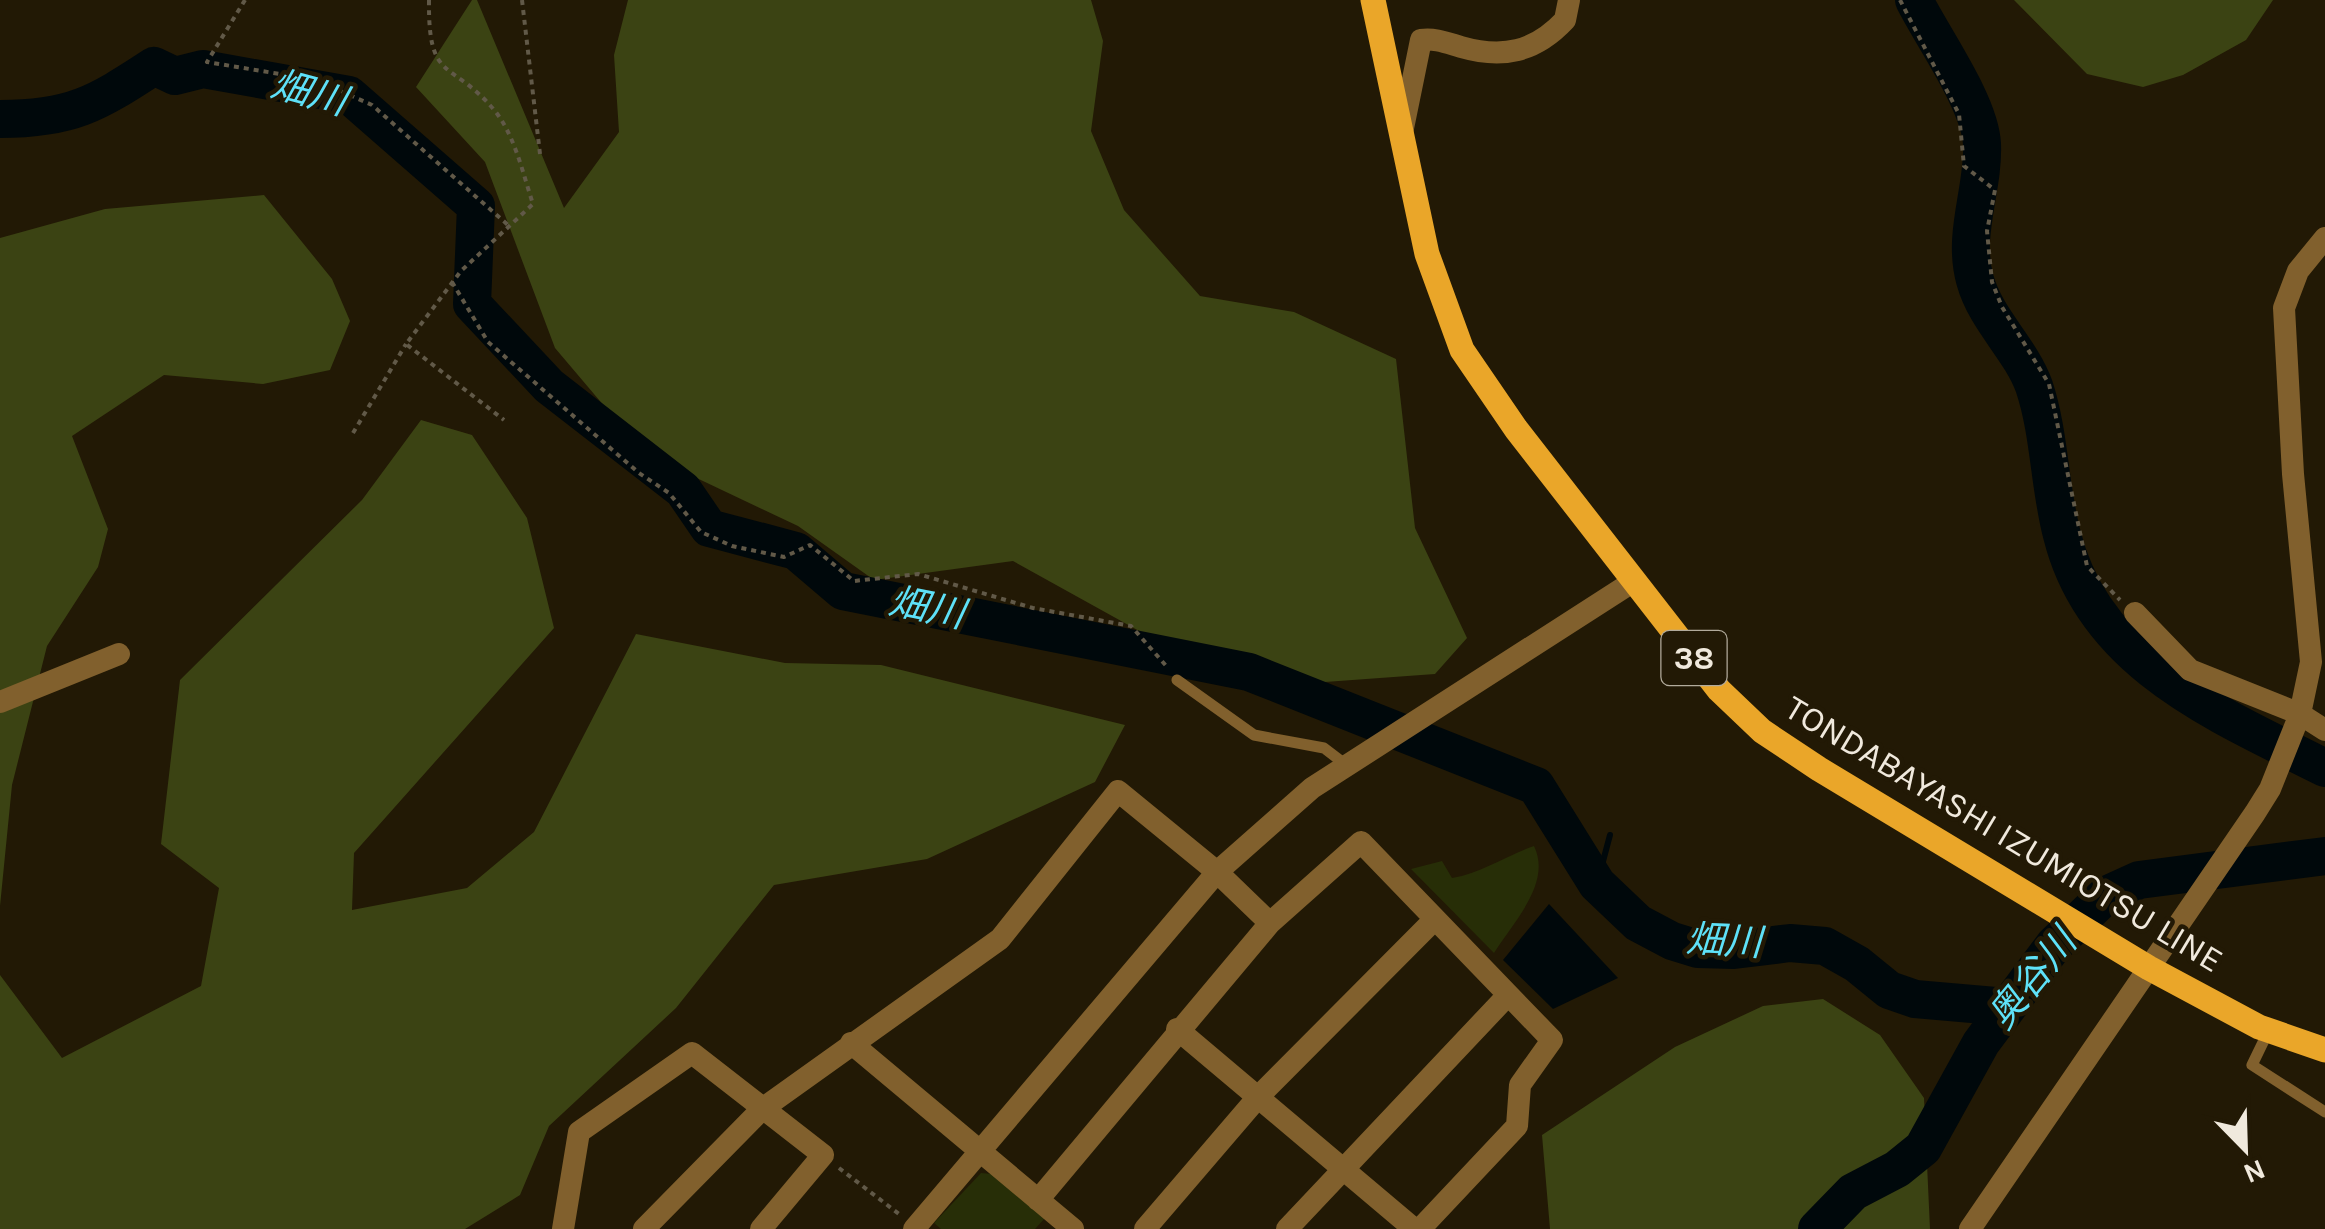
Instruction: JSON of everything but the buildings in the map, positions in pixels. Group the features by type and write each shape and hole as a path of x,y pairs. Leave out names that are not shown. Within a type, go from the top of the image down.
{"main road":[{"name":"TONDABAYASHI IZUMIOTSU LINE","path":"1373,0 1427,254 1462,350 1516,429 1719,690 1762,731 2149,968 2268,1030 2325,1050"}],"street":[{"path":"1402,133 1421,40 1432,38 1484,54 1530,48 1565,20 1569,0"},
{"path":"1970,1229 2270,789 2300,714 2310,662 2292,474 2284,308 2298,271 2325,238"},
{"path":"910,1225 980,1151 1217,872 1312,788 1368,748 1634,582"},
{"path":"2135,613 2190,670 2300,714 2325,730"},
{"path":"0,702 119,654"},
{"path":"644,1229 762,1109 1000,939 1118,791 1217,872 1270,923"},
{"path":"1038,1200 1178,1029 1270,923 1361,842 1552,1040 1520,1085 1518,1126 1417,1229 1178,1029"},
{"path":"1145,1229 1259,1096 1434,920"},
{"path":"1287,1229 1342,1166 1508,994"},
{"path":"851,1043 1073,1229"},
{"path":"563,1229 578,1132 692,1053 823,1156 761,1229"}],"lane":[{"path":"1178,680 1254,735 1324,748 1346,764"},
{"path":"2268,1030 2252,1065 2325,1112"}],"path":[{"path":"244,0 208,62 316,80 372,105 509,226"},
{"path":"353,433 406,344 452,282 532,204 508,133 494,110 434,60 428,42 429,0"},
{"path":"522,0 540,154"},
{"path":"1900,0 1959,114 1964,166 1995,190 1987,231 1992,282 2002,307 2049,384 2087,566 2135,613"},
{"path":"452,282 488,342 639,473 668,493 701,532 732,546 784,557 810,545 854,580 918,574 1033,608 1131,626 1178,680"},
{"path":"406,344 504,420"},
{"path":"823,1156 910,1225"}],"green space":[{"path":"472,0 477,0 564,208 619,132 614,55 628,0 1091,0 1103,41 1091,131 1124,210 1200,296 1294,312 1396,359 1415,528 1467,638 1435,674 1242,688 1013,561 874,580 798,526 644,453 555,348 485,162 416,87"},
{"path":"2014,0 2273,0 2246,40 2183,75 2143,87 2087,74"},
{"path":"264,195 332,279 350,321 330,370 263,384 164,375 72,436 108,529 98,567 47,646 12,785 0,906 0,238 105,209"},
{"path":"421,420 472,435 527,518 554,628 354,853 352,910 467,888 534,832 636,634 785,663 881,665 1125,725 1095,782 927,859 774,885 676,1008 549,1126 520,1195 465,1229 0,1229 0,975 62,1058 201,986 219,888 161,844 180,680 362,500"},
{"path":"1534,846 1538,860 1535,888 1494,953 1411,869 1442,861 1452,878"},
{"path":"1823,999 1880,1035 1924,1098 1930,1229 1550,1229 1542,1135 1675,1047 1763,1006"},
{"path":"981,1173 992,1174 1045,1218 1035,1229 941,1229 934,1223"}],"shaded area":[{"path":"1549,904 1618,978 1553,1009 1503,960"}],"waterway":[{"path":"1914,0 1965,90 1979,128 1982,161 1971,246 1975,280 1987,308 2034,386 2062,535 2078,580 2102,618 2131,651 2165,680 2203,705 2325,768"},
{"name":"畑川","path":"0,119 46,116 82,107 154,66 175,76 203,69 349,95 476,206 472,304 549,386 683,490 709,528 796,551 843,591 1249,672 1536,786 1597,884 1638,923 1672,941 1698,949 1734,950 1790,943 1825,946 1857,964 1889,990 1915,999 2007,1007"},
{"path":"1597,884 1610,835"},
{"name":"奥谷川","path":"1817,1229 1853,1192 1897,1169 1923,1148 1981,1043 2054,945 2106,895 2139,880 2325,856"}]}
